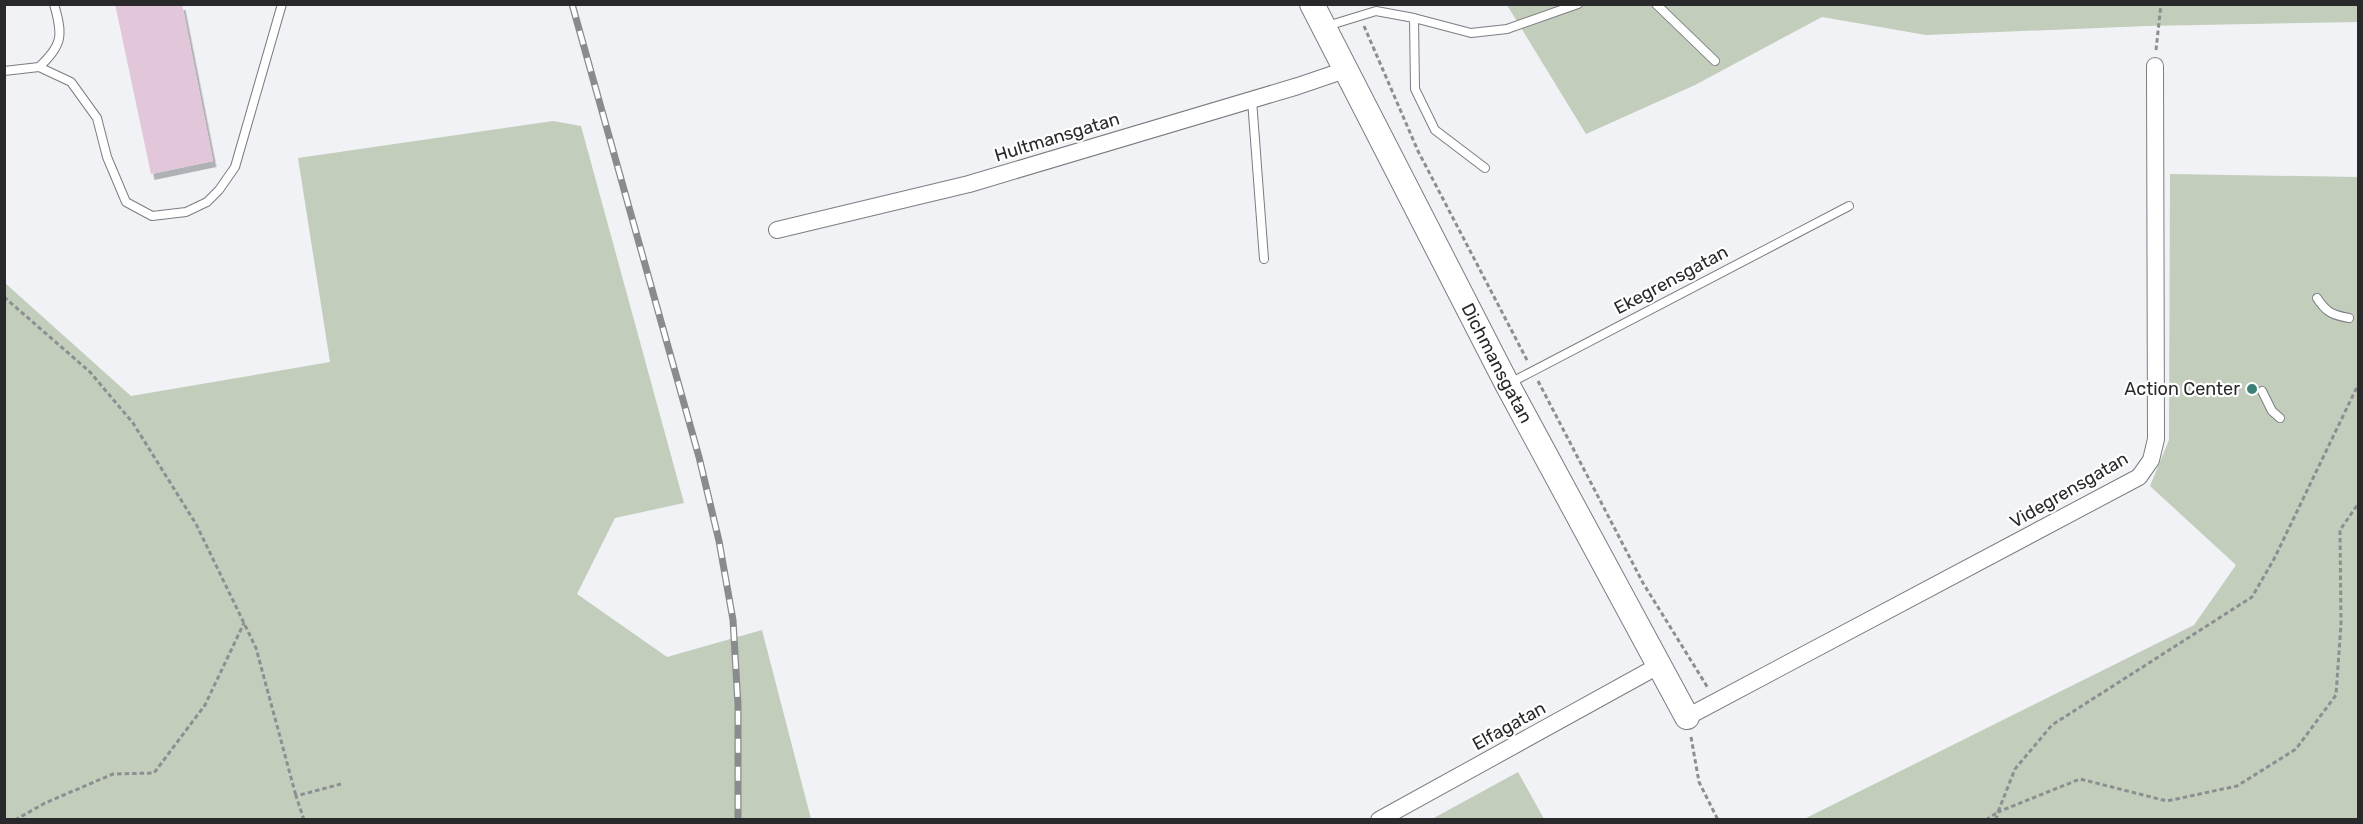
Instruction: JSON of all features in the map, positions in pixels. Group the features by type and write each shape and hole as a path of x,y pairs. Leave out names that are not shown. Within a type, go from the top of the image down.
{"street":[{"name":"Dichmansgatan","path":"1312,4 1507,384 1687,717"},
{"name":"Videgrensgatan","path":"1687,717 2139,477 2151,460 2156,439 2155,66"},
{"name":"Hultmansgatan","path":"777,230 969,184 1345,70"},
{"name":"Elfagatan","path":"1378,819 1658,666"}],"lane":[{"path":"39,68 60,43 60,25 54,4"},
{"path":"4,71 39,68 71,82 97,118 107,158 126,202 152,216 186,212 207,202 235,167 282,4"},
{"path":"1324,28 1376,11 1471,33 1507,29 1578,4"},
{"path":"1656,4 1714,61"},
{"path":"1414,18 1415,89 1435,130 1485,168"},
{"path":"1252,100 1264,259"},
{"name":"Ekegrensgatan","path":"1507,384 1850,206"},
{"path":"2317,298 2326,311 2349,318"},
{"path":"2262,391 2272,411 2280,418"}],"path":[{"path":"2155,66 2161,4"},
{"path":"1360,16 1418,151 1643,583 1717,702"},
{"path":"4,297 90,372 133,423 196,524 256,648 304,819"},
{"path":"1995,819 2015,769 2052,725 2252,597 2274,559 2358,386"},
{"path":"1986,819 2080,779 2167,801 2237,786 2296,749 2336,695 2341,624 2340,530 2358,504"},
{"path":"15,819 45,803 113,774 154,773 205,705 244,622"},
{"path":"1687,717 1699,782 1718,819"},
{"path":"296,796 341,784"}],"green space":[{"path":"2358,4 2358,22 2146,26 1926,35 1822,17 1695,85 1586,134 1507,5"},
{"path":"553,121 581,126 684,503 615,518 577,594 667,657 762,630 811,819 5,819 5,283 131,396 330,362 298,158"},
{"path":"2170,174 2358,177 2358,819 1802,820 2194,625 2236,565 2150,486 2169,440"},
{"path":"1518,772 1544,819 1432,819"}],"building":[{"path":"115,4 182,4 213,161 151,174"}],"railway":[{"path":"572,4 699,457 719,541 733,620 738,705 738,820"}],"place":[{"name":"Action Center","path":"2252,389"}]}
